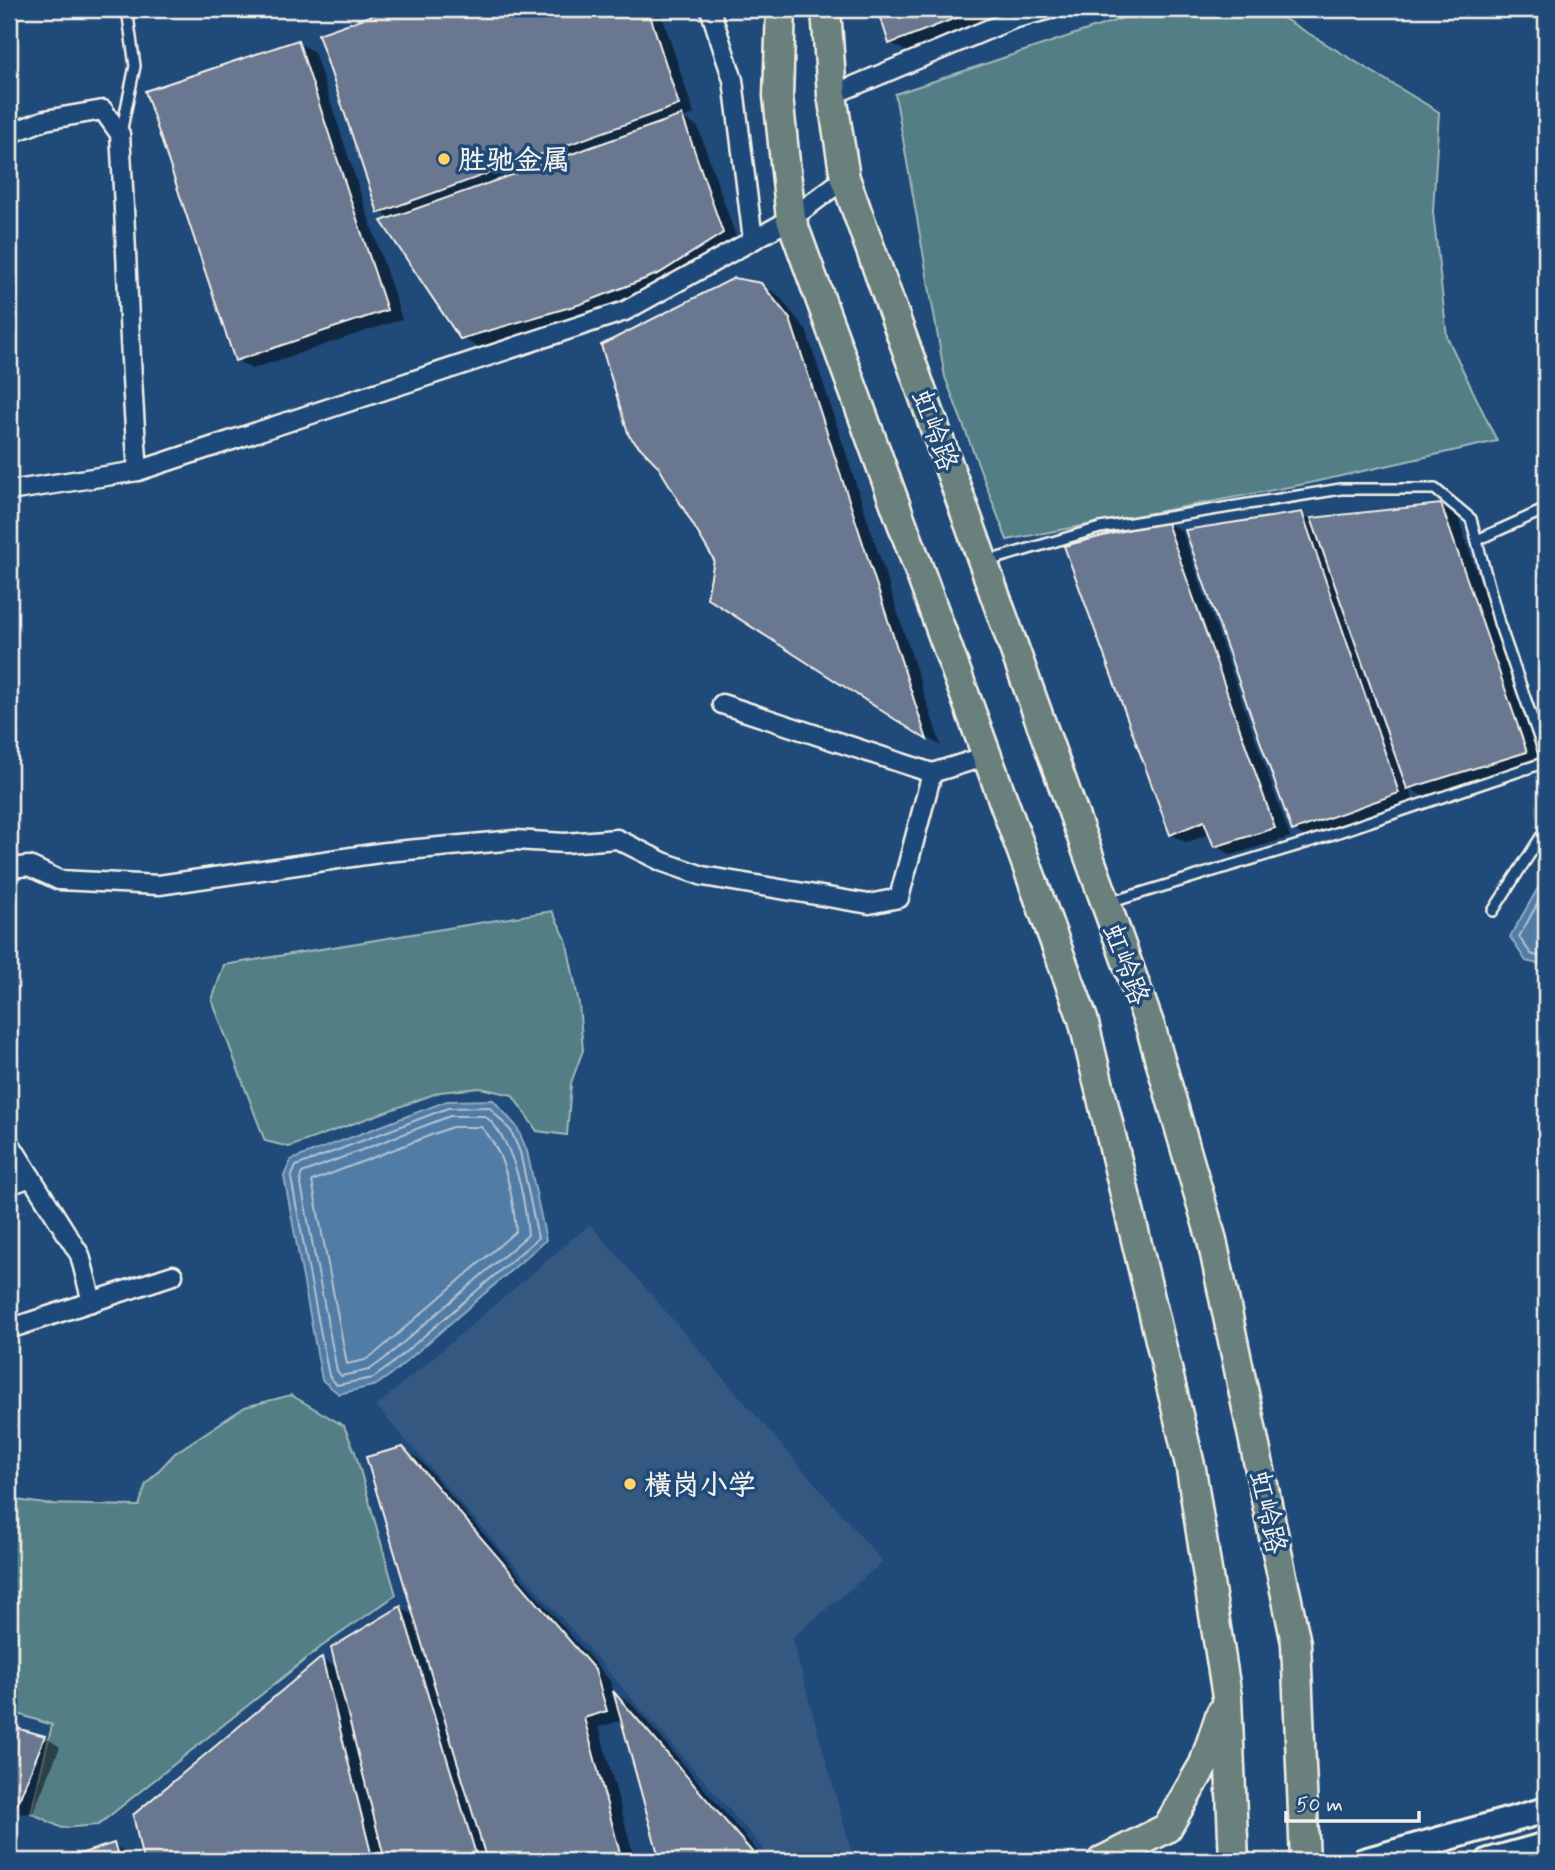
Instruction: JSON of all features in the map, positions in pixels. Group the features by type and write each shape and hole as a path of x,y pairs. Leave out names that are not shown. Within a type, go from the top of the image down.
{"main road":[{"path":"781,9 778,96 791,219 1083,1019 1191,1469 1227,1697 1234,1861"},
{"name":"虹岭路","path":"826,9 832,95 845,178 1151,1029 1215,1253 1296,1643 1305,1861"},
{"path":"1102,1861 1167,1828 1204,1764 1227,1697"}],"street":[{"path":"710,9 733,80 753,240"},
{"path":"832,95 1013,19 1051,9"},
{"path":"9,134 45,120 103,110 120,134 138,471"},
{"path":"9,491 138,471 625,311 791,219 845,178"},
{"path":"722,704 932,773 987,756"},
{"path":"9,868 29,866 59,880 159,885 386,852 515,840 565,843 617,839 663,862 703,876 869,904 899,898 932,773"},
{"path":"9,1142 80,1255 92,1302"},
{"path":"9,1185 31,1177"},
{"path":"9,1329 173,1275"},
{"path":"1364,1861 1546,1810"},
{"path":"1489,1861 1546,1845"}],"lane":[{"path":"120,134 135,66 127,9"},
{"path":"983,562 1100,528 1341,489 1435,489 1471,519 1499,623 1546,760 1309,842 1106,904"},
{"path":"1477,540 1546,509"},
{"path":"1493,911 1546,829"}],"shaded area":[{"name":"横岗小学","path":"590,1224 883,1562 792,1638 854,1861 774,1861 376,1406"}],"green space":[{"path":"1150,9 1268,9 1439,112 1433,212 1447,337 1497,441 1305,484 1007,540 945,377 895,94"},
{"path":"552,911 566,939 579,1004 583,1050 571,1083 567,1135 537,1131 512,1095 480,1088 440,1092 289,1147 265,1141 212,1000 224,965"},
{"path":"291,1395 344,1426 355,1452 396,1595 321,1647 98,1825 62,1828 31,1813 52,1725 9,1711 9,1499 45,1504 139,1506 146,1484 175,1453 245,1407"}],"water":[{"path":"1546,874 1546,966 1526,961 1510,937"},
{"path":"493,1100 517,1127 527,1151 546,1240 393,1373 376,1385 339,1394 322,1380 284,1176 291,1160 447,1101"}],"building":[{"name":"胜驰金属","path":"390,9 648,9 679,105 378,213 318,34"},
{"path":"878,9 979,9 889,44"},
{"path":"298,40 387,310 235,361 145,91"},
{"path":"682,115 723,233 660,273 581,304 460,339 381,221"},
{"path":"734,278 761,283 790,319 927,740 707,598 714,560 658,466 629,436 601,345"},
{"path":"1441,504 1527,752 1407,789 1311,518"},
{"path":"1302,512 1399,793 1292,831 1185,530"},
{"path":"1166,520 1275,828 1214,847 1204,821 1170,835 1064,546"},
{"path":"403,1447 595,1670 607,1711 584,1718 622,1861 487,1861 366,1457"},
{"path":"401,1606 478,1861 385,1861 331,1648"},
{"path":"322,1657 373,1861 143,1861 133,1815"},
{"path":"613,1691 760,1861 660,1861"},
{"path":"9,1726 45,1736 17,1805 9,1805"},
{"path":"114,1843 120,1861 69,1861 67,1858"}],"place":[{"name":"胜驰金属","path":"444,159"},
{"name":"横岗小学","path":"630,1484"}]}
